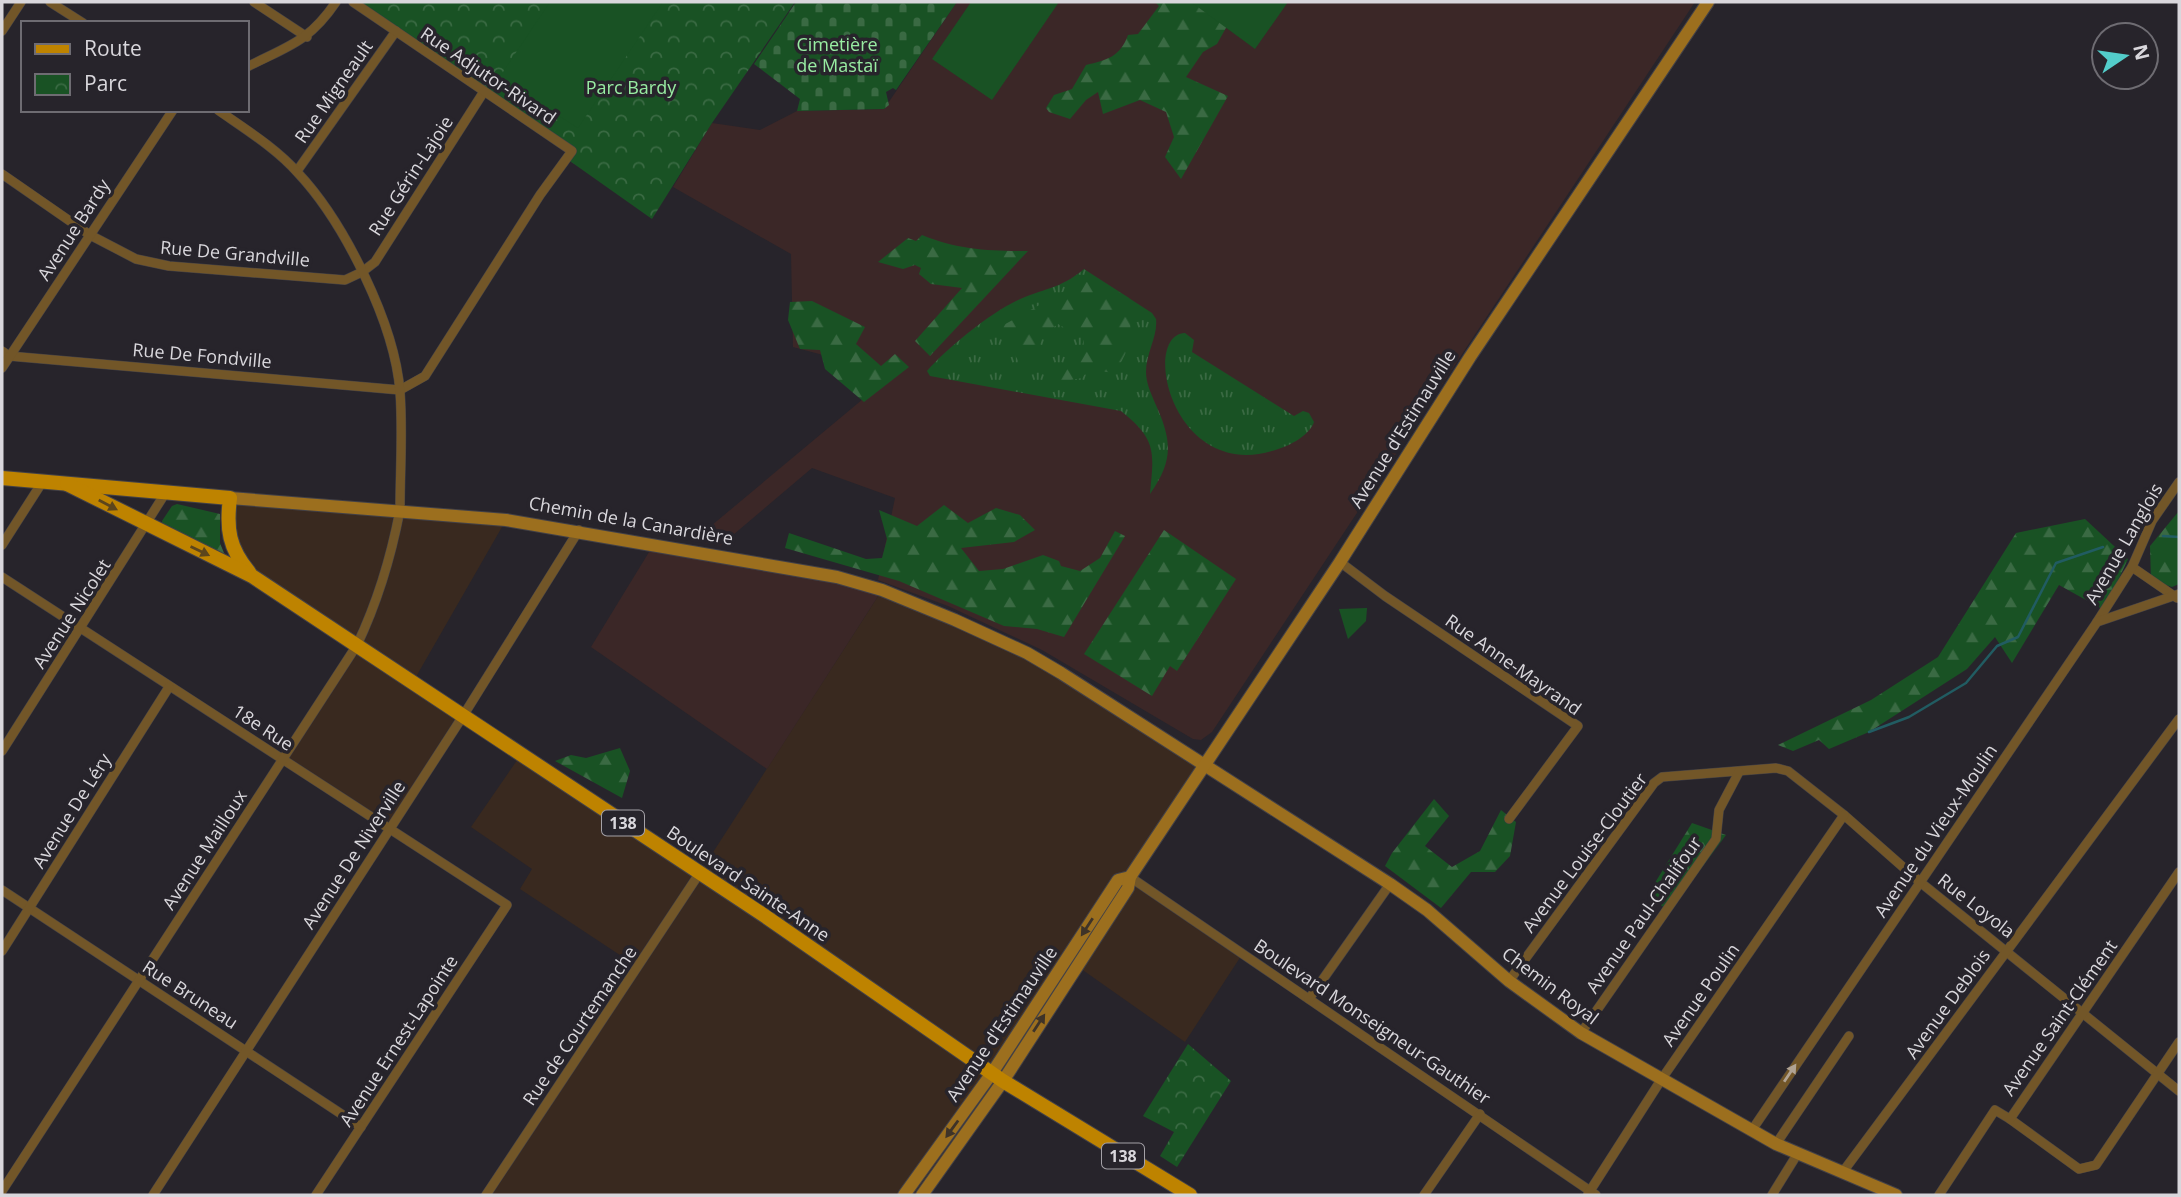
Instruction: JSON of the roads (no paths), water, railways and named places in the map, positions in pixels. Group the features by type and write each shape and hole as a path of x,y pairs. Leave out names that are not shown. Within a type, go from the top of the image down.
{"main road":[{"name":"Avenue d'Estimauville","path":"922,1195 1118,880 1130,877 1206,766 1340,562 1469,357 1708,2"},
{"name":"Chemin de la Canardière","path":"2,478 400,510 579,530 797,569 882,590 1027,653 1206,766"},
{"name":"Boulevard Sainte-Anne","path":"67,484 252,576 699,874 997,1077 1190,1195"},
{"name":"Boulevard Sainte-Anne","path":"230,498 227,522 229,541 252,576"},
{"name":"Chemin Royal","path":"1206,766 1427,910 1509,981 1581,1033 1776,1144 1893,1195"},
{"name":"Avenue d'Estimauville","path":"904,1195 997,1077"}],"street":[{"path":"2,31 21,2"},
{"path":"50,2 80,21"},
{"path":"254,2 307,37"},
{"path":"248,66 307,37 319,28 336,2"},
{"name":"Rue Adjutor-Rivard","path":"353,2 483,93 572,151 540,195 425,376 400,390"},
{"name":"Rue Migneault","path":"297,171 396,31"},
{"name":"Rue Gérin-Lajoie","path":"362,272 375,262 483,93"},
{"name":"Avenue Bardy","path":"2,368 6,354 172,112"},
{"name":"Avenue Mailloux","path":"2,1191 357,645 387,573 400,510 400,390 384,326 362,272 337,225 297,171 221,112"},
{"name":"Rue De Grandville","path":"2,174 90,235 136,259 169,266 345,280 362,272"},
{"name":"Rue De Fondville","path":"6,354 400,390"},
{"path":"2,545 43,481"},
{"name":"Avenue Langlois","path":"2097,622 2132,566 2152,521 2179,482"},
{"name":"Avenue Nicolet","path":"2,751 148,526 166,492"},
{"name":"Avenue De Niverville","path":"153,1195 463,716 579,530"},
{"name":"Rue Anne-Mayrand","path":"1340,562 1385,596 1578,726 1509,818"},
{"path":"2132,566 2177,597"},
{"name":"18e Rue","path":"2,577 507,905"},
{"path":"2097,622 2177,597"},
{"name":"Avenue du Vieux-Moulin","path":"1752,1130 2097,622"},
{"name":"Avenue De Léry","path":"2,951 169,687"},
{"name":"Avenue Deblois","path":"1842,1174 2179,719"},
{"name":"Rue Loyola","path":"1662,777 1739,772 1756,768 1788,771 1844,815 1920,882 2179,1091"},
{"name":"Avenue Paul-Chalifour","path":"1581,1033 1716,839 1719,810 1739,772"},
{"name":"Avenue Louise-Cloutier","path":"1509,981 1654,783 1662,777"},
{"name":"Avenue Poulin","path":"1591,1194 1661,1080 1844,815"},
{"name":"Avenue Saint-Clément","path":"1938,1195 1995,1110 2010,1119 2179,872"},
{"name":"Rue de Courtemanche","path":"486,1195 699,874"},
{"name":"Boulevard Monseigneur-Gauthier","path":"1130,877 1480,1114 1591,1194"},
{"path":"1309,999 1390,884"},
{"name":"Rue Bruneau","path":"2,890 361,1127"},
{"name":"Avenue Ernest-Lapointe","path":"316,1195 507,905"},
{"path":"1776,1144 1849,1037"},
{"path":"2010,1119 2079,1169 2096,1165 2179,1042"},
{"path":"1424,1195 1480,1114"},
{"path":"1772,1195 1798,1153"}],"waterway":[{"path":"2163,536 2179,537"},
{"path":"1869,732 1909,717 1966,683 1997,646 2018,637 2056,563 2103,547"}],"park label":[{"name":"Cimetière de Mastaï","path":"837,55"},
{"name":"Parc Bardy","path":"631,88"}]}
